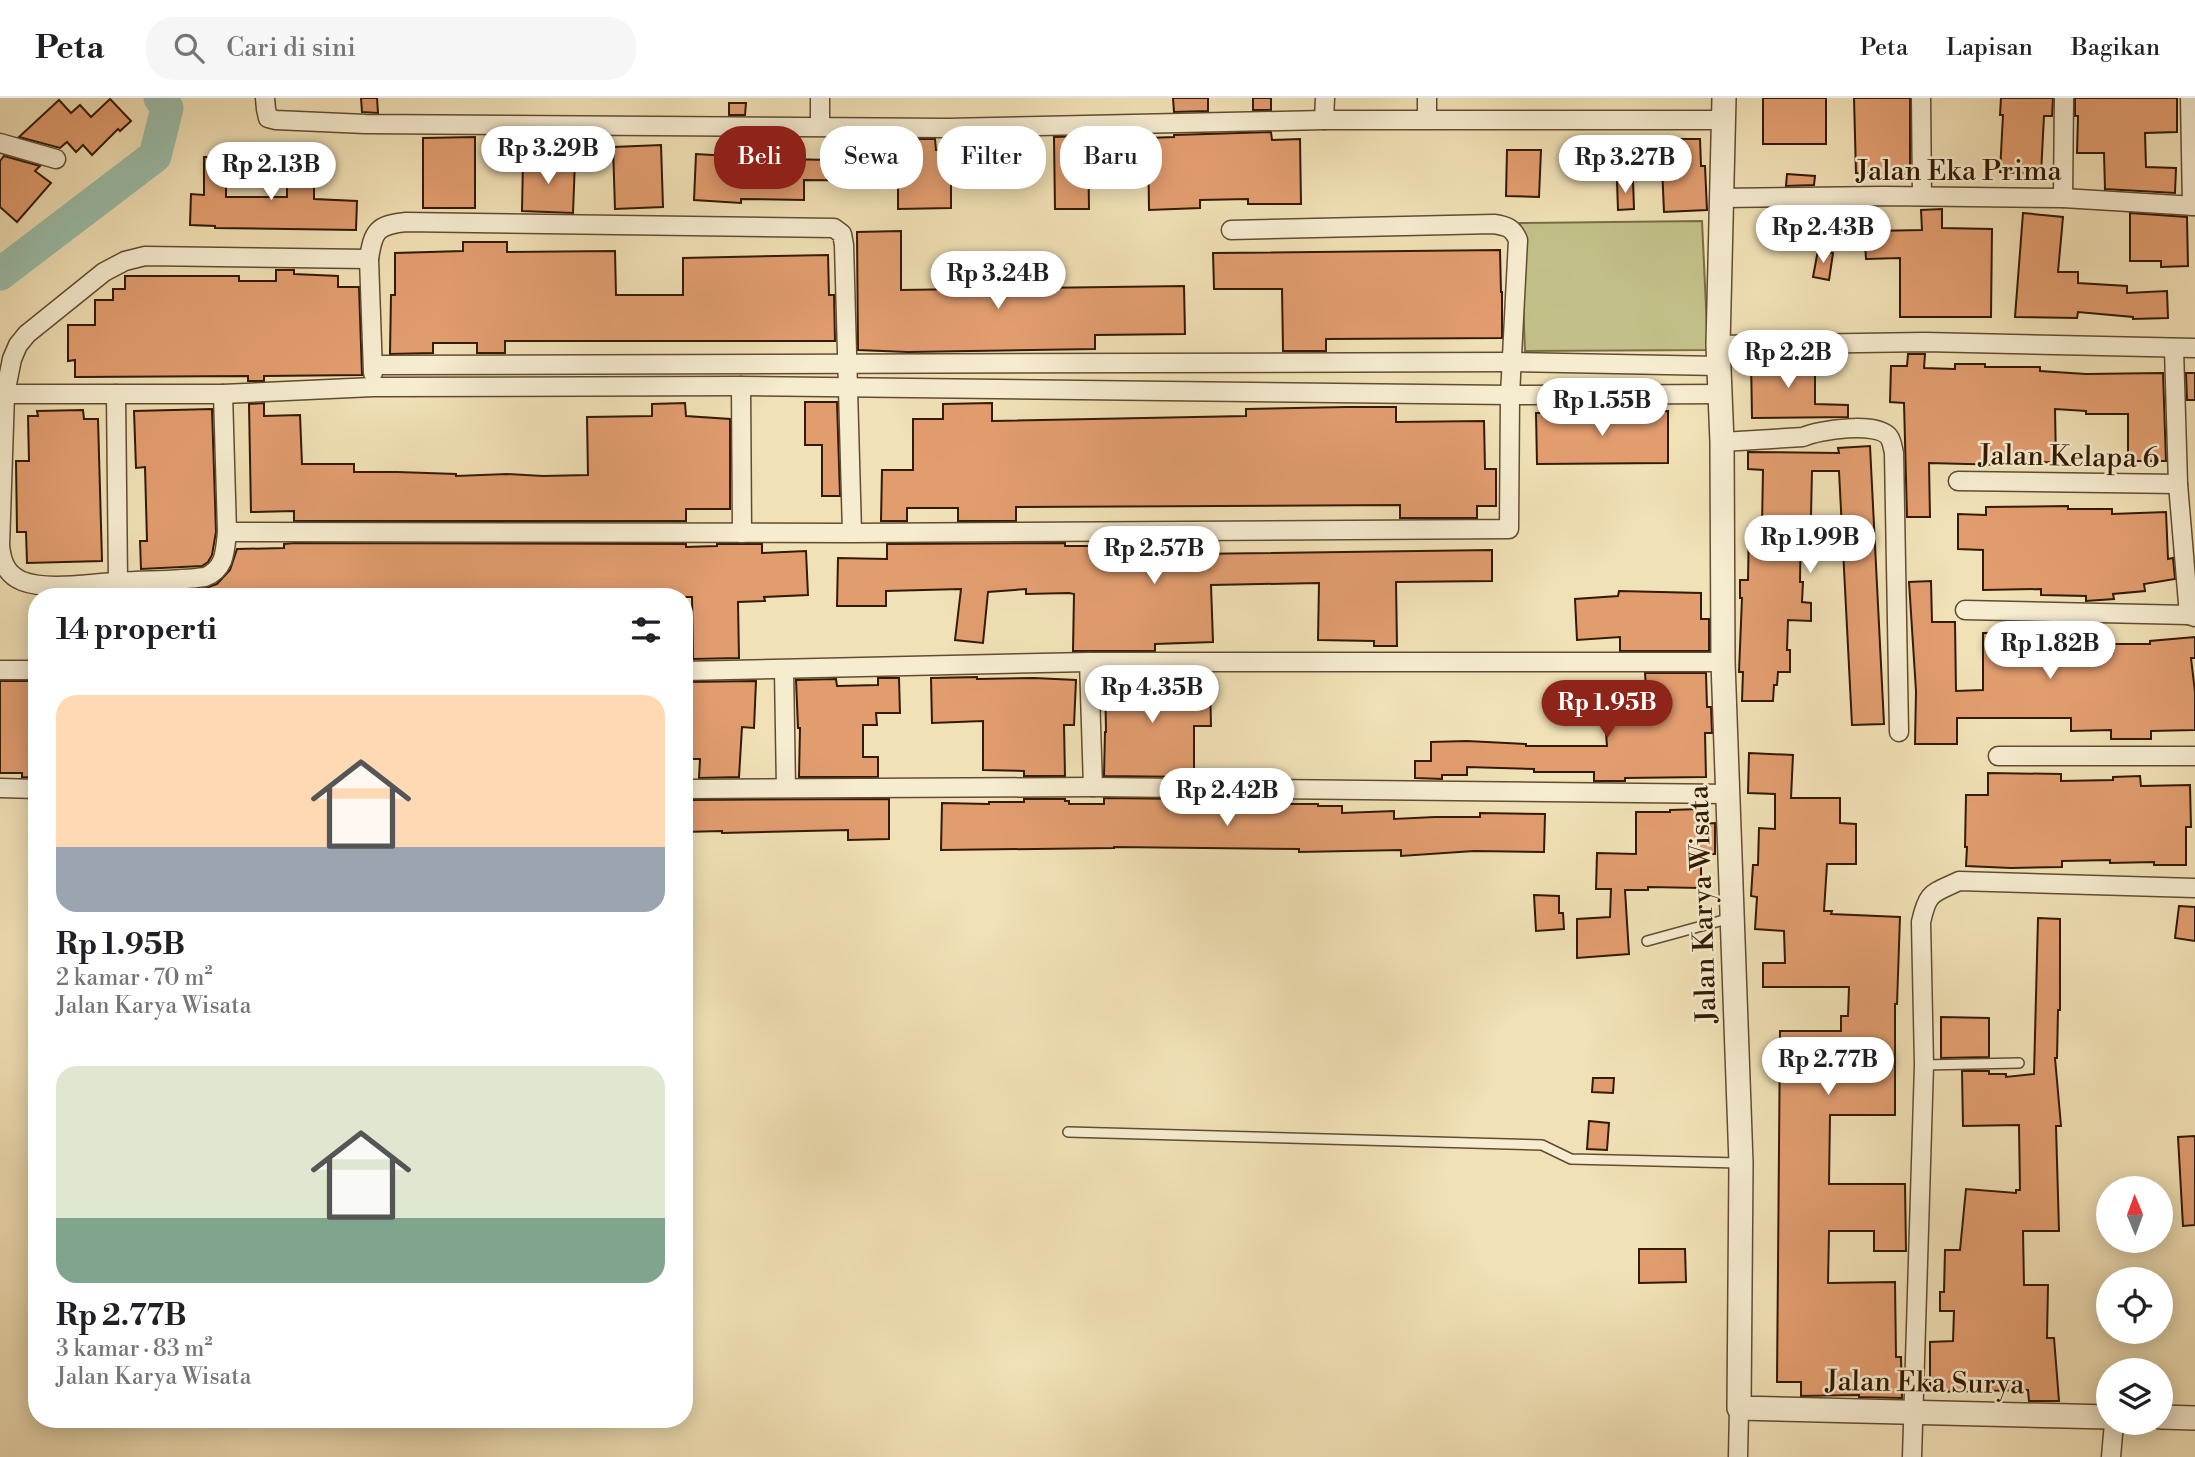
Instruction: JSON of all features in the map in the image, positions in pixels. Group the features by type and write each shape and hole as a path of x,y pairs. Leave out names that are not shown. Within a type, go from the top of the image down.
{"street":[{"path":"265,98 268,118 276,120 365,124 820,126 820,98"},
{"path":"1324,120 1325,98"},
{"path":"1427,98 1427,119"},
{"path":"1921,98 1922,196"},
{"path":"2063,198 2064,98"},
{"path":"2190,98 2194,206"},
{"path":"923,128 1427,119 1724,109"},
{"name":"Jalan Karya Wisata","path":"1724,109 1719,356 1723,662 1741,1163 1738,1457"},
{"path":"0,143 56,159"},
{"name":"Jalan Eka Prima","path":"1723,198 2063,198 2194,206"},
{"path":"373,387 369,259 372,239 387,224 406,222 834,228 842,234 844,245 852,533"},
{"path":"227,533 1509,529 1511,362 1518,240 1514,231 1507,226 1494,225 1231,230"},
{"path":"223,394 227,533 222,564 214,573 189,579 64,585 36,584 9,573 2,560 1,529 5,394 12,359 27,334 104,272 125,261 145,256 369,259"},
{"path":"373,365 1511,362 1719,356 1925,342 2195,348"},
{"path":"1965,610 2192,616 2178,484 2174,349"},
{"path":"5,394 223,394 373,387 741,386 1510,395 1720,394"},
{"path":"741,386 742,533"},
{"path":"116,394 118,582"},
{"path":"1722,437 1802,428 1813,433 1863,428 1878,430 1889,437 1894,453 1899,732"},
{"name":"Jalan Kelapa 6","path":"1958,481 2178,484"},
{"path":"1089,662 1093,787"},
{"path":"693,671 1089,662 1723,662"},
{"path":"0,670 28,670"},
{"path":"784,670 786,788"},
{"path":"1998,756 2195,756"},
{"path":"693,789 1093,787 1729,794"},
{"path":"0,789 28,789"},
{"path":"1912,1457 1924,1065 1921,922 1926,901 1930,895 1959,881 2195,888"},
{"name":"Jalan Eka Surya","path":"1739,1408 2096,1417"},
{"path":"2173,1417 2195,1418"},
{"path":"2111,1457 2113,1435"}],"lane":[{"path":"1647,941 1733,918"},
{"path":"1924,1065 2019,1063"},
{"path":"1068,1132 1542,1145 1571,1158 1741,1163"}],"shaded area":[{"path":"1702,221 1708,350 1525,351 1520,223"}],"building":[{"path":"361,98 377,98 378,113 362,112"},
{"path":"1173,98 1208,98 1208,111 1174,112"},
{"path":"1253,98 1271,98 1271,110 1253,110"},
{"path":"1763,98 1826,98 1826,144 1763,144"},
{"path":"1854,98 1910,98 1910,174 1856,173"},
{"path":"2001,98 2053,98 2052,116 2044,116 2041,174 2000,172 2003,115 2000,115"},
{"path":"2075,98 2177,98 2177,132 2145,133 2146,167 2176,168 2175,193 2105,189 2104,153 2077,153 2078,116 2075,116"},
{"path":"110,99 131,121 120,131 118,129 92,155 83,145 76,152 67,142 60,148 19,137 59,100 71,113 80,105 91,117"},
{"path":"729,103 746,103 745,115 729,115"},
{"path":"1271,132 1272,140 1300,139 1301,204 1248,204 1248,199 1200,200 1200,208 1149,210 1149,189 1162,189 1162,137"},
{"path":"475,137 475,208 423,208 423,138"},
{"path":"1054,137 1060,137 1060,189 1089,189 1089,209 1055,209"},
{"path":"923,139 935,139 937,189 951,189 951,208 898,209 898,189 923,189"},
{"path":"1652,139 1700,139 1701,166 1705,166 1707,210 1664,212 1662,166 1652,166"},
{"path":"661,145 663,207 615,209 613,147"},
{"path":"1507,150 1541,150 1539,197 1506,196"},
{"path":"287,151 314,151 314,199 357,201 356,230 215,228 190,225 191,194 204,195 204,157 226,157 226,197 287,197"},
{"path":"696,154 714,155 714,189 804,189 804,200 741,199 741,203 694,200"},
{"path":"4,156 40,166 35,171 51,183 17,222 0,207 0,161"},
{"path":"523,159 575,160 573,213 522,211"},
{"path":"806,159 820,160 820,180 806,180"},
{"path":"1787,174 1815,176 1814,185 1786,186"},
{"path":"1617,181 1633,181 1634,209 1618,210"},
{"path":"1942,209 1942,228 1992,229 1991,317 1900,317 1900,258 1866,259 1865,242 1853,242 1853,227 1872,227 1872,231 1922,230 1921,210"},
{"path":"2023,213 2063,217 2058,272 2078,272 2078,283 2127,286 2127,293 2167,291 2168,318 2133,319 2078,312 2077,318 2015,317"},
{"path":"2130,213 2187,217 2188,266 2161,267 2161,261 2130,261"},
{"path":"1806,221 1807,241 1791,242 1789,222"},
{"path":"901,231 901,290 1184,286 1185,334 1095,335 1095,349 908,352 858,350 857,232"},
{"path":"463,242 507,242 507,252 615,251 616,295 683,295 683,258 828,255 829,295 834,295 835,341 505,341 505,353 477,353 477,343 433,343 433,353 390,354 395,253 463,251"},
{"path":"1500,250 1502,338 1326,339 1326,351 1283,351 1282,289 1214,289 1213,253"},
{"path":"1818,250 1833,253 1829,280 1813,277"},
{"path":"276,270 294,270 294,274 338,276 338,287 359,287 362,375 264,376 264,381 248,381 248,376 75,377 75,360 68,361 68,325 95,325 95,300 113,300 113,289 125,289 125,276 239,276 239,281 276,281"},
{"path":"1908,354 1925,354 1924,368 1955,369 1955,364 1985,364 1985,367 2040,367 2040,371 2086,374 2163,373 2166,461 2128,461 2128,414 2086,414 2086,411 2055,409 2056,462 2005,465 1929,463 1930,517 1907,517 1904,403 1890,402 1891,366 1907,366"},
{"path":"1751,358 1815,359 1815,404 1848,405 1848,417 1752,418"},
{"path":"2186,373 2195,373 2195,400 2187,400"},
{"path":"805,402 837,402 840,496 822,496 822,445 805,445"},
{"path":"264,403 264,416 300,415 302,464 354,464 354,472 543,476 588,475 587,417 652,416 652,404 685,403 686,416 730,419 730,509 686,509 686,521 294,521 294,511 251,512 249,404"},
{"path":"992,403 992,421 1246,416 1246,409 1396,407 1396,422 1484,421 1485,469 1496,469 1496,506 1477,506 1477,518 1400,518 1400,505 1016,507 1016,521 958,521 958,508 907,508 907,521 881,521 882,470 913,470 913,419 943,419 943,404"},
{"path":"212,409 216,532 212,555 202,566 141,569 140,541 147,541 145,467 136,468 134,411"},
{"path":"83,410 84,419 98,419 102,561 27,563 26,532 17,532 16,461 29,461 28,416 38,416 37,411"},
{"path":"1668,411 1668,463 1537,464 1536,413"},
{"path":"1870,446 1884,724 1852,725 1839,471 1812,471 1811,516 1801,516 1800,582 1803,582 1802,602 1811,603 1811,621 1788,620 1787,650 1790,650 1790,672 1778,672 1773,701 1742,701 1743,672 1739,672 1742,598 1740,580 1748,580 1749,526 1762,526 1763,470 1748,469 1748,452 1839,453 1838,448"},
{"path":"2068,506 2068,509 2112,509 2112,514 2166,512 2168,559 2173,558 2175,579 2144,584 2145,591 2113,594 2114,599 2086,601 2086,596 2041,595 2041,589 1983,590 1983,550 1958,549 1958,514 1986,515 1986,507"},
{"path":"1187,542 1187,554 1492,550 1492,581 1396,582 1397,646 1374,646 1374,641 1318,640 1319,583 1211,585 1213,642 1155,644 1155,651 1073,651 1074,594 1069,593 1026,594 1026,589 988,592 983,643 955,640 961,589 886,591 886,606 837,606 838,558 887,559 887,544 1065,543 1065,546 1139,546 1139,543"},
{"path":"284,544 686,544 686,547 762,544 762,553 806,551 808,595 764,597 765,601 738,602 739,658 693,659 693,588 206,588 217,584 230,570 237,549 284,548"},
{"path":"1931,581 1932,622 1955,622 1956,691 1983,690 1983,633 2063,632 2063,654 2113,653 2113,644 2150,644 2150,641 2195,637 2195,658 2191,658 2195,692 2195,730 2151,731 2151,739 2111,739 2111,730 2071,731 2071,718 1957,718 1957,744 1915,744 1916,691 1909,582"},
{"path":"1619,591 1701,593 1701,619 1709,619 1709,651 1620,651 1620,637 1577,640 1575,599 1618,596"},
{"path":"1105,673 1155,673 1155,681 1167,681 1167,685 1210,684 1211,726 1194,726 1194,777 1104,776"},
{"path":"1645,673 1706,673 1707,707 1711,707 1712,733 1705,733 1706,777 1594,781 1594,772 1534,772 1534,769 1467,767 1467,775 1442,775 1442,779 1415,778 1415,761 1431,761 1431,742 1607,746 1604,707 1647,702"},
{"path":"878,678 899,678 900,713 876,713 877,725 863,725 863,757 878,757 878,777 799,777 800,728 796,680 836,679 837,686 878,685"},
{"path":"931,678 1076,680 1074,725 1064,725 1065,776 1024,776 1024,771 983,770 983,721 932,723"},
{"path":"0,681 28,681 28,777 22,777 22,773 0,773"},
{"path":"756,681 754,728 742,727 739,777 699,778 700,759 693,759 693,682"},
{"path":"1749,753 1793,755 1791,798 1840,798 1840,823 1856,824 1856,864 1827,864 1824,911 1832,911 1831,914 1900,917 1895,1004 1895,1115 1830,1115 1829,1184 1905,1184 1906,1251 1874,1251 1874,1231 1829,1231 1828,1283 1895,1282 1896,1357 1901,1357 1902,1398 1859,1395 1801,1396 1801,1382 1777,1382 1780,1031 1841,1031 1841,1016 1848,1016 1849,987 1763,987 1763,963 1785,963 1784,931 1755,929 1757,897 1751,896 1753,865 1758,865 1759,828 1775,829 1775,794 1748,793"},
{"path":"1988,773 2061,774 2061,781 2113,780 2113,777 2140,776 2141,786 2190,785 2191,827 2186,827 2186,865 2154,865 2154,862 2110,863 2110,860 2062,861 2062,867 1966,866 1966,795 1988,795"},
{"path":"1104,798 1187,799 1187,805 1203,807 1318,804 1342,806 1342,813 1394,811 1394,819 1480,817 1480,813 1545,814 1544,852 1474,851 1401,856 1401,850 1299,852 1299,849 1114,847 941,850 942,803 989,804 1024,802 1024,799 1065,799 1069,804 1104,804"},
{"path":"889,799 889,839 848,840 848,830 693,832 693,800"},
{"path":"1700,809 1700,824 1715,823 1715,854 1701,854 1701,888 1648,887 1648,890 1625,890 1629,954 1577,958 1577,919 1610,917 1611,889 1596,889 1597,853 1636,854 1636,812"},
{"path":"1534,895 1559,896 1559,913 1563,913 1564,929 1536,931"},
{"path":"2179,906 2195,907 2195,941 2175,938"},
{"path":"2038,918 2060,919 2060,1010 2055,1058 2061,1126 2056,1126 2059,1231 2023,1231 2024,1285 2048,1285 2047,1338 2054,1338 2059,1401 2029,1401 2028,1390 1930,1392 1930,1342 1953,1341 1954,1311 1940,1311 1940,1292 1944,1292 1945,1250 1960,1250 1966,1189 2016,1193 2016,1190 2020,1190 2019,1125 1963,1126 1962,1071 1989,1071 1989,1074 2006,1074 2006,1077 2034,1074"},
{"path":"1941,1017 1989,1018 1989,1057 1941,1058"},
{"path":"1593,1078 1614,1078 1613,1093 1592,1092"},
{"path":"1589,1121 1609,1123 1607,1150 1587,1149"},
{"path":"2195,1136 2195,1225 2183,1226 2178,1137"},
{"path":"1639,1249 1685,1249 1686,1282 1639,1283"}],"waterway":[{"path":"0,274 155,156 167,108 160,98"}]}
